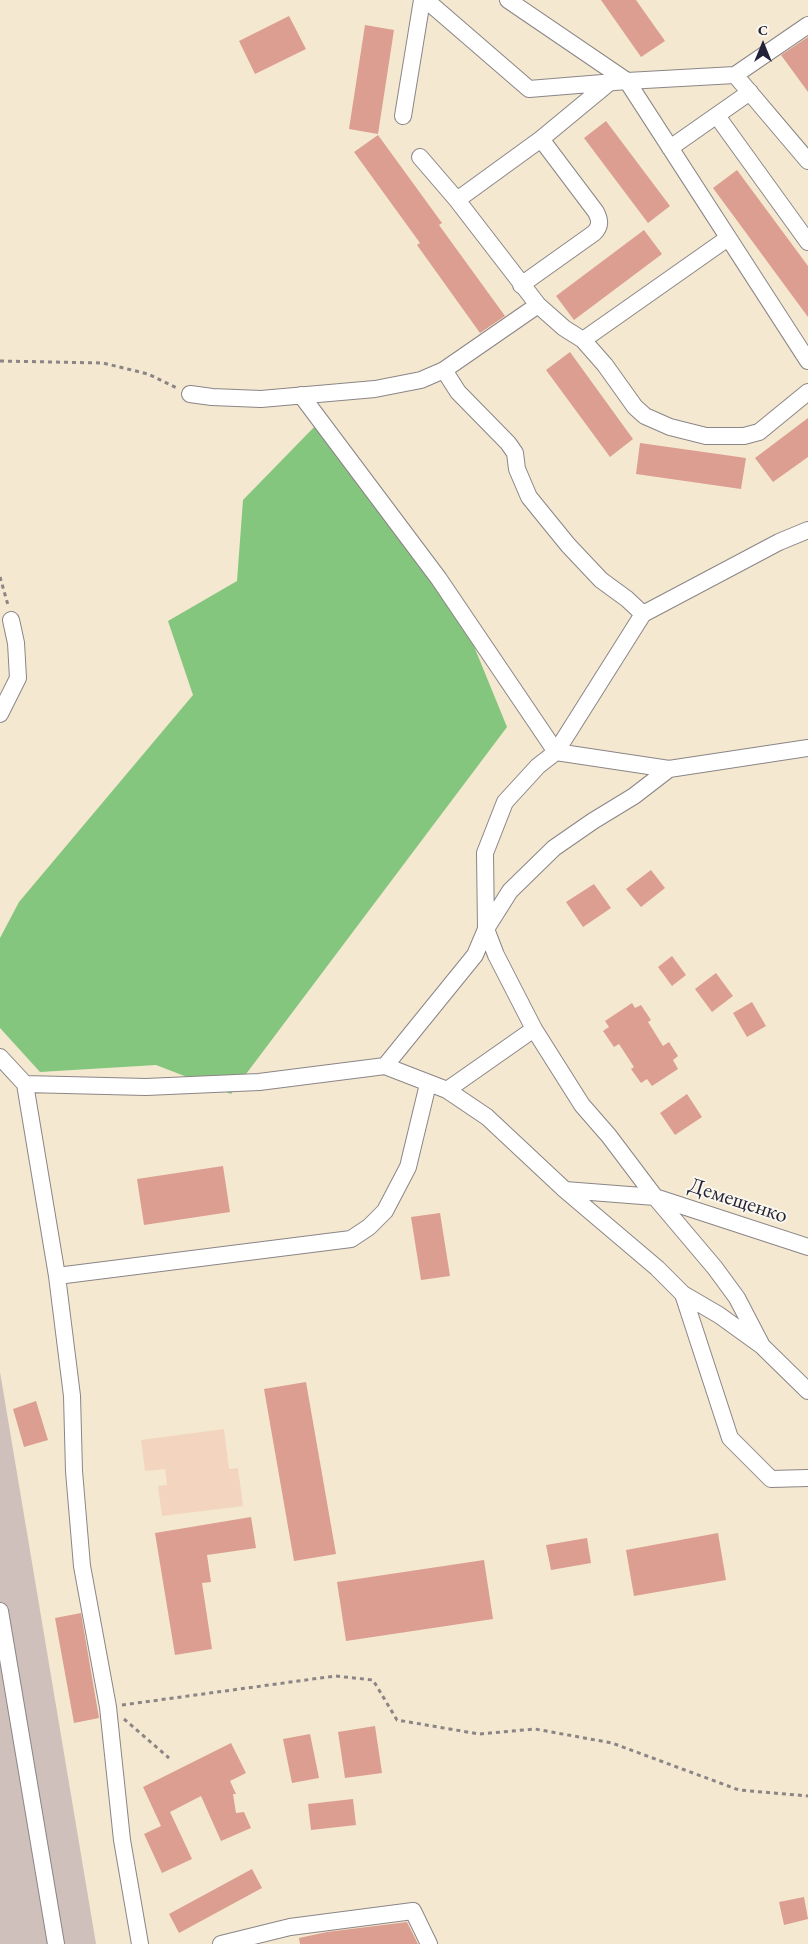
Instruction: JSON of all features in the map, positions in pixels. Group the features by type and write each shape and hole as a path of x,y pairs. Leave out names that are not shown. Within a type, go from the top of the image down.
{"street":[{"path":"403,116 422,0"},
{"path":"426,0 529,89 735,75 808,25"},
{"path":"508,0 627,81 808,361"},
{"path":"735,75 808,161"},
{"path":"457,200 541,139 610,82"},
{"path":"670,148 750,92"},
{"path":"717,116 808,242"},
{"path":"521,285 594,233 600,223 596,212 541,139"},
{"path":"420,157 457,200 538,305 564,328 583,340 605,365 640,412 655,422 706,436 728,437 751,434 759,432 808,392"},
{"path":"583,340 728,238"},
{"path":"190,394 212,398 261,399 375,389 421,380 444,370 538,305"},
{"path":"444,370 458,392 508,442 515,453 517,469 528,497 562,538 601,580 627,599 643,614"},
{"path":"301,394 439,579 556,752 668,769 808,748"},
{"path":"762,1346 736,1298 609,1136 582,1105 534,1029 496,955 486,929 485,853 505,802 538,766 556,752 643,614 780,542 808,530"},
{"path":"0,714 18,678 16,643 11,620"},
{"path":"385,1066 475,955 486,929 510,891 554,848 634,796 668,769"},
{"path":"447,1090 534,1029"},
{"path":"0,1056 25,1084 56,1276 72,1396 74,1471 82,1566 108,1707 122,1840 140,1944"},
{"path":"25,1084 146,1087 259,1082 385,1066 447,1090 487,1117 565,1190 657,1268 684,1294 719,1315 762,1346 808,1391"},
{"path":"56,1276 351,1239 368,1227 385,1211 408,1167 428,1084"},
{"name":"Демещенко","path":"565,1190 655,1197 808,1246"},
{"path":"684,1294 730,1438 771,1479 808,1478"},
{"path":"0,1611 56,1944"},
{"path":"221,1944 290,1928 413,1911 430,1944"}],"path":[{"path":"0,361 103,363 148,374 190,394"},
{"path":"0,577 11,620"},
{"path":"108,1707 335,1676 373,1680 396,1720 478,1734 535,1729 612,1743 739,1790 808,1796"},
{"path":"108,1707 169,1758"}],"shaded area":[{"path":"0,1372 96,1944 0,1944"},
{"path":"224,1429 229,1469 238,1468 243,1506 162,1516 158,1486 167,1485 165,1469 145,1471 141,1440"}],"green space":[{"path":"320,421 469,634 507,727 231,1094 156,1065 40,1072 0,1028 0,938 19,902 193,695 168,621 237,581 243,500"}],"building":[{"path":"601,0 636,0 665,41 641,57"},
{"path":"289,16 306,49 255,74 239,41"},
{"path":"365,25 394,30 378,134 349,129"},
{"path":"808,37 808,92 781,55"},
{"path":"606,121 670,206 648,223 584,138"},
{"path":"378,135 442,223 439,225 505,316 480,333 417,245 420,243 354,152"},
{"path":"737,170 808,266 808,317 713,188"},
{"path":"644,230 662,254 574,320 556,296"},
{"path":"570,352 633,439 610,457 546,370"},
{"path":"808,418 808,457 773,482 755,458"},
{"path":"640,443 746,458 741,489 636,474"},
{"path":"651,870 665,888 641,907 626,889"},
{"path":"594,884 611,908 583,927 566,902"},
{"path":"672,956 686,975 672,986 658,967"},
{"path":"716,973 733,996 712,1012 695,989"},
{"path":"752,1002 766,1026 747,1037 733,1013"},
{"path":"632,1003 635,1008 641,1005 651,1020 648,1022 663,1046 669,1042 678,1056 673,1060 678,1069 652,1086 647,1079 641,1083 631,1069 634,1067 619,1044 614,1047 603,1031 609,1027 605,1021"},
{"path":"687,1094 702,1117 675,1135 660,1113"},
{"path":"223,1166 230,1212 144,1225 137,1179"},
{"path":"440,1213 450,1276 421,1280 411,1217"},
{"path":"306,1382 336,1554 294,1561 264,1389"},
{"path":"36,1401 48,1440 24,1447 13,1409"},
{"path":"251,1517 256,1548 207,1555 211,1582 202,1583 212,1649 175,1655 155,1533"},
{"path":"718,1533 726,1580 634,1596 626,1550"},
{"path":"587,1538 591,1563 551,1570 546,1545"},
{"path":"484,1560 493,1619 346,1641 337,1582"},
{"path":"81,1613 99,1718 74,1723 55,1618"},
{"path":"375,1726 382,1773 345,1778 338,1732"},
{"path":"310,1734 319,1778 292,1783 283,1739"},
{"path":"231,1743 246,1773 230,1781 236,1794 233,1794 236,1813 244,1812 251,1828 221,1841 201,1796 170,1812 192,1859 162,1873 144,1834 161,1826 143,1787"},
{"path":"353,1799 356,1825 311,1830 308,1804"},
{"path":"252,1869 262,1888 179,1933 169,1914"},
{"path":"804,1897 808,1919 784,1925 779,1902"},
{"path":"407,1922 418,1944 300,1944 299,1938 327,1932"}]}
